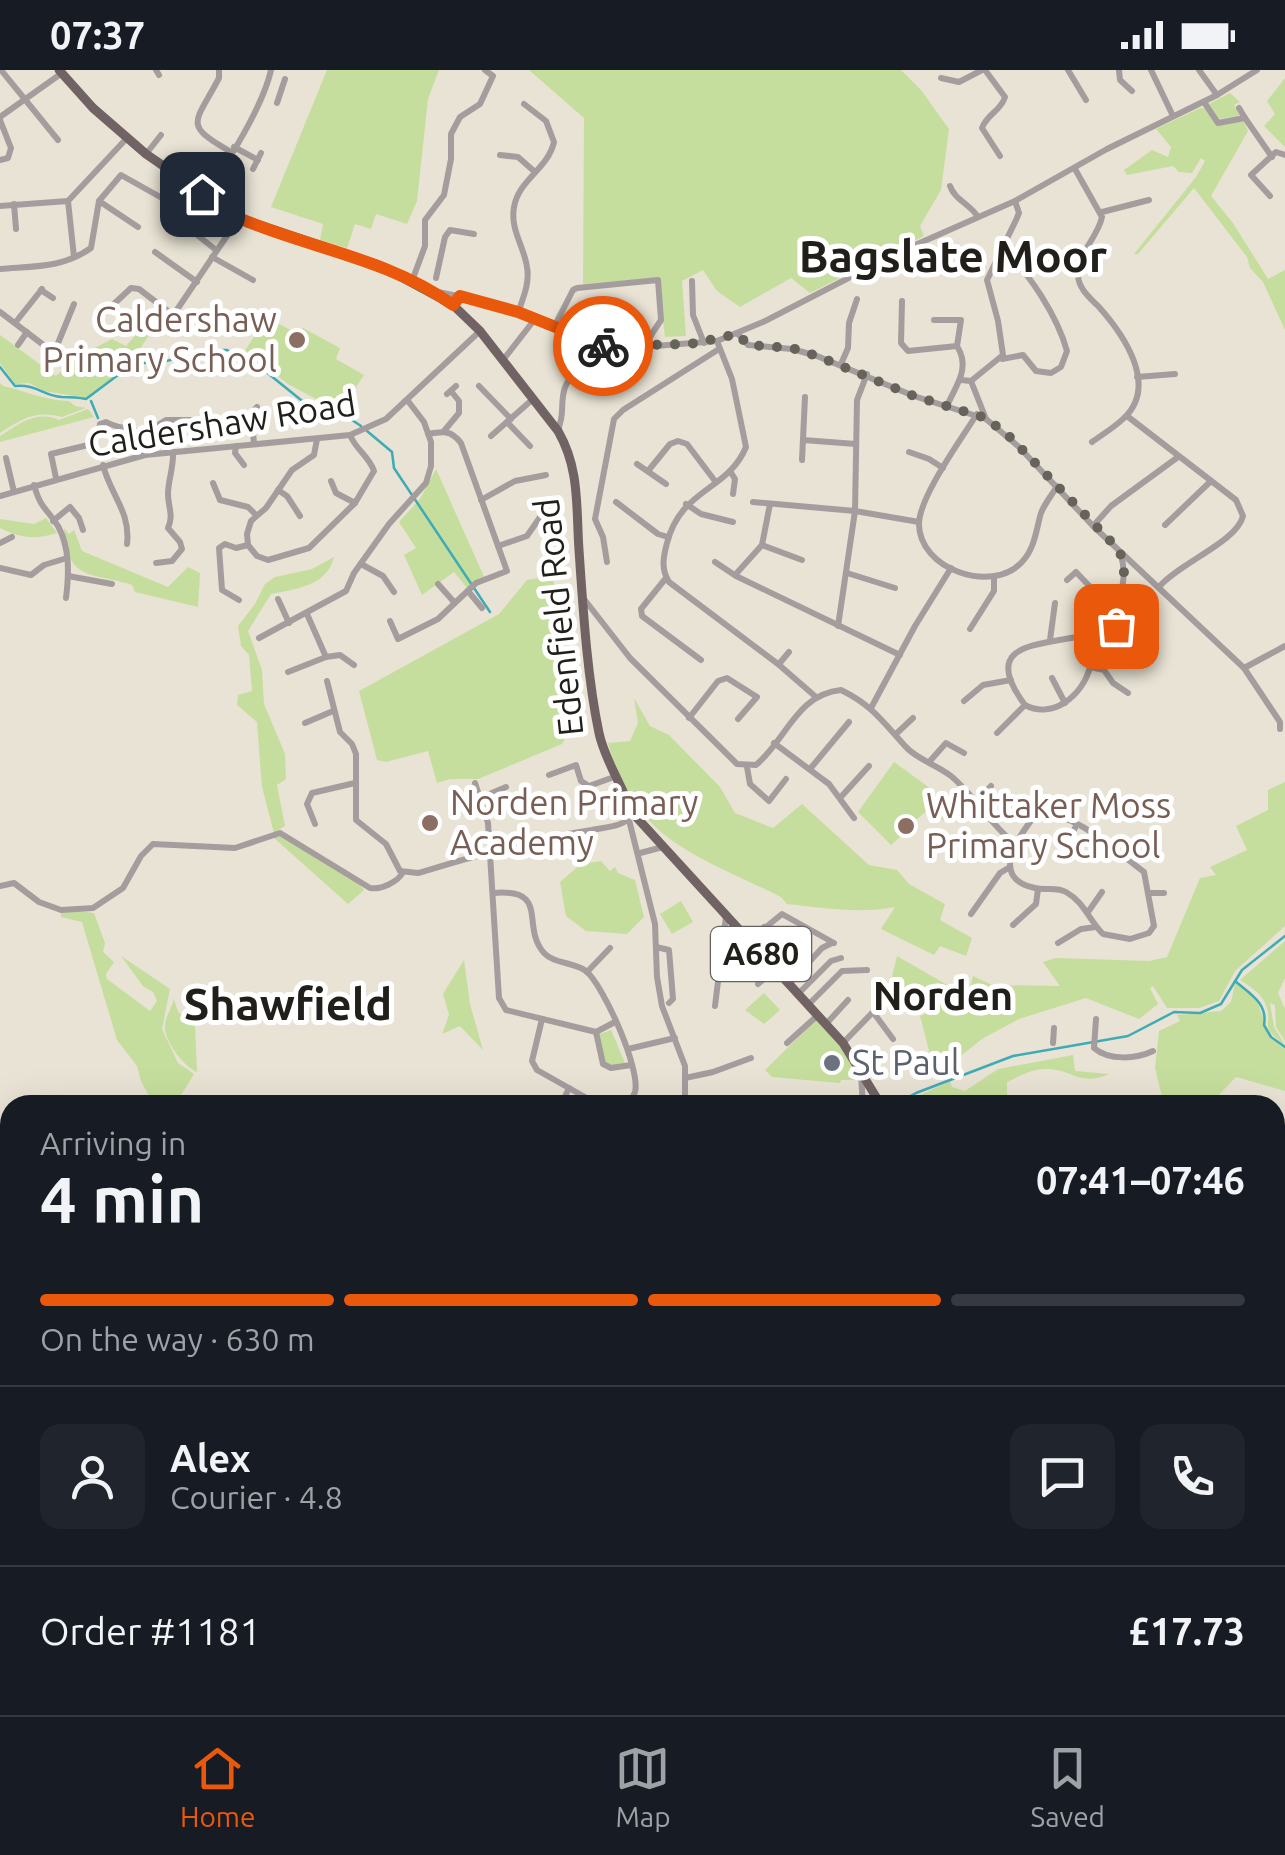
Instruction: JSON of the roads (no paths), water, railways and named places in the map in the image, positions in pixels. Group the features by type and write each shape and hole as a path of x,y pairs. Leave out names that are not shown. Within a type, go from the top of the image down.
{"main road":[{"name":"Edenfield Road","path":"61,71 94,108 146,154 238,218 344,252 412,281 453,305 480,332 567,446 574,469 584,620 600,734 612,777 631,815 844,1042 875,1095"},
{"name":"Edenfield Road","path":"575,526 584,620"}],"street":[{"path":"2,70 58,140"},
{"path":"219,70 196,128 201,135 233,150 260,156 253,169"},
{"path":"205,196 266,88 271,70"},
{"path":"412,281 425,246 424,220 444,195 451,134 460,117 482,99 493,76 485,70"},
{"path":"941,78 959,82 984,70 1004,97 1002,106 986,119 982,128 1000,156"},
{"path":"1068,70 1086,100"},
{"path":"1120,70 1120,80 1132,91"},
{"path":"1151,70 1173,116"},
{"path":"1199,70 1216,96"},
{"path":"1238,70 1246,78"},
{"path":"607,562 603,537 594,519 614,419 623,410 738,334 897,253 1015,201 1106,148 1216,96 1257,70"},
{"path":"0,160 8,158 11,148 0,119 61,71"},
{"path":"277,104 286,79"},
{"path":"266,88 280,94"},
{"path":"1204,102 1218,122 1245,118"},
{"path":"518,312 528,272 514,231 513,214 518,192 551,154 553,134 546,121 524,104"},
{"path":"1239,108 1272,157"},
{"path":"146,154 160,136"},
{"path":"0,206 68,201 127,138"},
{"path":"1270,196 1251,175 1276,152 1285,155"},
{"path":"500,155 518,157 534,172"},
{"path":"1074,170 1101,212 1099,229 1080,261 1077,276 1127,342 1138,387 1127,416 1092,442"},
{"path":"0,269 50,266 92,248 99,201 124,174 162,198"},
{"path":"950,186 953,194 972,206 978,217"},
{"path":"1101,212 1149,200"},
{"path":"68,201 74,257"},
{"path":"99,201 138,227"},
{"path":"1002,359 998,320 986,273 1019,213 1015,201"},
{"path":"14,204 16,229"},
{"path":"101,316 131,288 139,289 172,318 238,218"},
{"path":"177,219 214,253 252,280"},
{"path":"436,278 450,230 474,234"},
{"path":"961,380 971,381 1002,359 1023,355 1040,373 1051,373 1061,368 1067,351 1037,289 1002,249"},
{"path":"155,252 196,282"},
{"path":"420,262 438,267"},
{"path":"554,327 573,290 658,280 661,320 643,347"},
{"path":"692,281 693,315 704,343"},
{"path":"15,324 42,290 53,298"},
{"path":"432,291 518,312 604,346 718,345"},
{"path":"453,305 460,296"},
{"path":"841,364 848,348 848,323 858,299"},
{"path":"902,301 901,343 908,351 957,346"},
{"path":"0,312 54,354 74,304"},
{"path":"502,360 535,319"},
{"path":"934,320 961,320 957,346 963,356 961,380 946,406"},
{"path":"18,345 27,332"},
{"name":"Caldershaw Road","path":"0,496 145,455 350,435 386,419 480,332"},
{"path":"738,334 748,345 792,348 868,374 914,396 986,418 1093,526 1244,668 1280,722 1280,729"},
{"path":"718,345 732,379 746,447 741,460 730,471 679,511 663,558 666,578 779,664 816,698"},
{"path":"558,431 565,412 563,393 579,366 602,352 604,346"},
{"path":"838,626 855,512 858,400 868,374"},
{"path":"1137,376 1174,374"},
{"path":"971,381 986,418"},
{"path":"480,386 530,446"},
{"path":"444,431 459,412 459,401 451,390"},
{"path":"802,460 805,397"},
{"path":"491,436 534,400"},
{"path":"260,638 346,591 396,515 426,483 432,442 408,401"},
{"path":"252,409 247,422 254,444"},
{"path":"977,414 943,468 919,522 927,548 938,560 974,576 1008,573 1021,563 1037,535 1042,510 1057,486"},
{"path":"1127,416 1236,500 1243,516 1238,530 1172,572 1159,587"},
{"path":"143,434 166,420 194,420"},
{"path":"100,430 100,424 106,422 143,434"},
{"path":"388,625 400,641 438,619 472,588 507,571 461,443 455,434 444,431 428,434"},
{"path":"143,434 145,455"},
{"path":"317,439 314,455 292,470 248,527 248,545 263,559 304,551 355,503 374,471 350,435"},
{"path":"803,440 856,444"},
{"path":"648,471 670,444 678,441 687,444 716,481"},
{"path":"56,478 49,455 90,444"},
{"path":"236,446 235,453 244,460"},
{"path":"156,563 172,561 182,550 180,542 166,528 173,514 168,493 173,452"},
{"path":"909,452 943,468"},
{"path":"1093,526 1111,506 1178,457"},
{"path":"4,463 14,492"},
{"path":"103,464 107,482 124,508 129,528 127,544"},
{"path":"637,464 666,484"},
{"path":"730,471 735,479 732,494"},
{"path":"481,500 515,481 525,483 546,475"},
{"path":"331,481 336,493 355,503"},
{"path":"1166,525 1210,481"},
{"path":"213,483 218,502 248,507 256,515"},
{"path":"34,485 40,506 53,521 67,558 69,595"},
{"path":"278,490 295,512"},
{"path":"616,502 658,534 668,537"},
{"path":"753,502 919,522"},
{"path":"686,504 701,514 733,522"},
{"path":"734,575 762,545 770,504"},
{"path":"53,521 71,506 83,530"},
{"path":"498,546 527,536 548,508"},
{"path":"236,596 222,590 220,544 248,545"},
{"path":"762,545 802,560"},
{"path":"1080,636 1090,667 1076,692 1046,712 1024,706 1011,680 1011,660 1016,651 1028,644 1080,636 1108,620 1118,603 1125,568 1120,551"},
{"path":"0,568 28,575 67,558"},
{"path":"715,562 734,575 900,655"},
{"path":"361,564 383,576 394,592"},
{"path":"1125,568 1137,567"},
{"path":"871,708 951,568"},
{"path":"1067,580 1076,572 1097,594 1118,603"},
{"path":"847,573 894,588"},
{"path":"68,576 112,584"},
{"path":"970,629 994,590 994,577"},
{"path":"666,578 641,609 642,616 700,660"},
{"path":"438,584 454,602"},
{"path":"882,594 884,584"},
{"path":"472,588 478,606"},
{"path":"278,599 289,623"},
{"path":"584,599 630,658 727,757 747,766 756,765 787,725 816,698 841,690 871,708 911,752 964,788 990,823 1015,844"},
{"path":"1050,640 1055,603"},
{"path":"308,614 326,657"},
{"path":"584,620 603,623"},
{"path":"1108,620 1152,646"},
{"path":"1244,668 1285,646"},
{"path":"779,664 789,652"},
{"path":"288,672 340,655 354,665"},
{"path":"1090,667 1104,670 1113,683 1128,693"},
{"path":"689,718 718,681 727,678 757,697 738,719"},
{"path":"1052,678 1064,703"},
{"path":"964,701 984,685 1011,680"},
{"path":"327,682 340,732 356,754 356,820 386,844 396,867 406,873"},
{"path":"997,733 1024,706"},
{"path":"306,723 333,711"},
{"path":"896,734 913,718"},
{"path":"810,769 850,722"},
{"path":"774,743 810,769 854,818"},
{"path":"930,762 946,744 964,753"},
{"path":"548,775 576,765 582,781 589,786 612,777"},
{"path":"747,766 750,784 770,801 786,779"},
{"path":"840,798 869,766"},
{"path":"315,824 307,804 312,793 355,782"},
{"path":"475,783 488,823 500,998 506,1010 596,1032 615,1022"},
{"path":"975,803 991,786"},
{"path":"480,798 506,788"},
{"path":"1037,813 1055,814 1076,826 1144,872 1154,926 1147,935 1112,938 1096,927 1088,912 1065,891 1038,889 1019,879 1010,867 1015,844 1037,813"},
{"path":"0,886 14,883 39,902 61,910 86,909 122,888 152,844 235,848 280,833 370,888 378,889 406,873 531,839 613,826 631,815 656,924 662,1006 686,1078 686,1095"},
{"path":"1064,850 1076,826"},
{"path":"640,853 664,847"},
{"path":"971,914 1000,872 1010,867"},
{"path":"1014,925 1036,904 1038,889"},
{"path":"1088,912 1102,892"},
{"path":"493,893 523,895 530,905 540,949 549,958 587,972 628,1049 633,1095"},
{"path":"1149,893 1164,893"},
{"path":"749,941 782,914 834,943 843,970"},
{"path":"715,1006 726,916"},
{"path":"764,927 805,968"},
{"path":"1058,942 1081,929 1096,927"},
{"path":"788,984 822,948 834,943"},
{"path":"656,946 666,947 670,955 673,1002 669,1003"},
{"path":"587,972 610,948"},
{"path":"798,994 831,961 841,958"},
{"path":"758,984 774,969"},
{"path":"808,1005 843,970 867,970"},
{"path":"826,1024 848,1000"},
{"path":"844,1042 873,1012 892,1038"},
{"path":"788,1043 818,1015"},
{"path":"542,1019 532,1060 538,1070 581,1095"},
{"path":"1096,1019 1094,1047 1138,1058 1153,1051"},
{"path":"1052,1043 1054,1028"},
{"path":"596,1032 603,1064 611,1068 632,1065"},
{"path":"628,1049 675,1038"},
{"path":"686,1078 751,1058"},
{"path":"861,1069 863,1095"},
{"path":"565,1095 569,1088"}],"waterway":[{"path":"0,367 15,386 86,399 138,363 227,350 265,371 306,404 361,426"},
{"path":"91,401 98,418"},
{"path":"367,431 392,452 394,468 490,612"},
{"path":"912,1095 1013,1056 1128,1036 1174,1012 1200,1013 1221,1004 1242,970 1285,936"},
{"path":"1235,981 1257,1000 1271,1037 1285,1047"}],"place":[{"name":"Caldershaw Primary School","path":"297,340"},
{"name":"Norden Primary Academy","path":"430,823"},
{"name":"Whittaker Moss Primary School","path":"906,826"},
{"name":"St Paul","path":"832,1063"}],"district":[{"name":"Bagslate Moor","path":"953,256"},
{"name":"Norden","path":"943,996"},
{"name":"Shawfield","path":"288,1004"}]}
